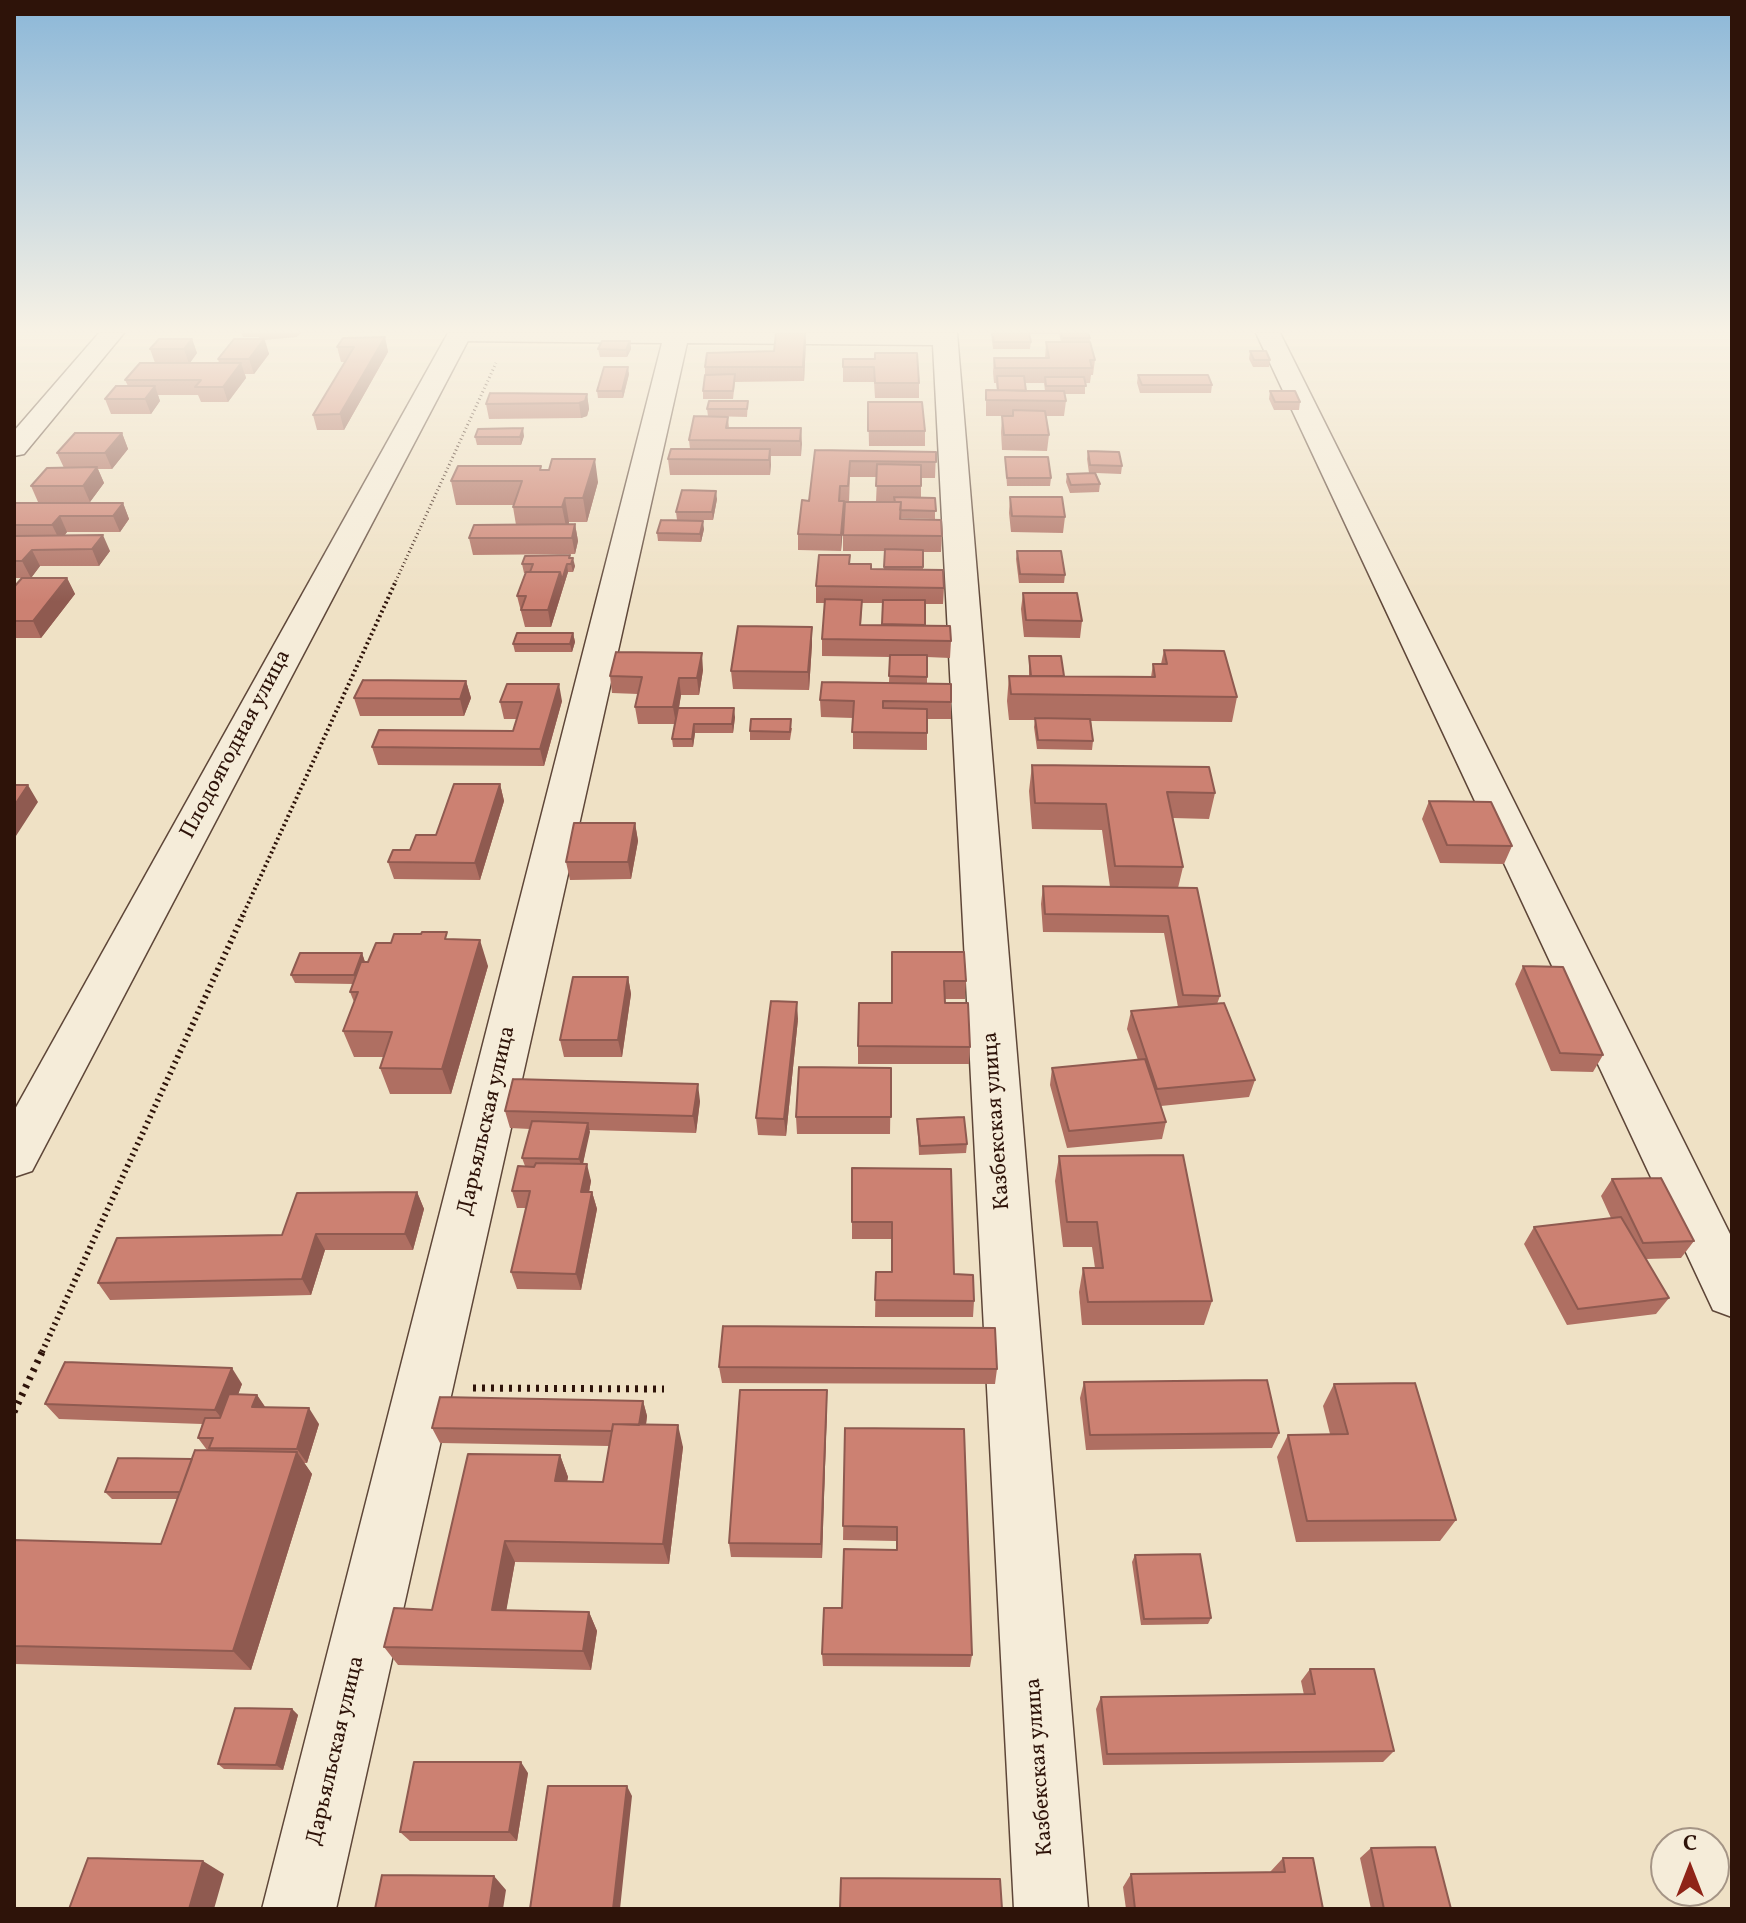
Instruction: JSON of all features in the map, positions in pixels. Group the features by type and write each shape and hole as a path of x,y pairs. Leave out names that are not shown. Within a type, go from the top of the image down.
{"street":[{"path":"14,448 36,423"},
{"name":"Плодоягодная улица","path":"14,1157 411,423"},
{"name":"Дарьяльская улица","path":"299,1909 656,423"},
{"name":"Казбекская улица","path":"951,423 1051,1909"},
{"path":"1311,423 1732,1293"}],"path":[{"path":"14,1412 469,423"},
{"path":"424,1388 664,1389"}],"building":[{"path":"693,423 727,423 726,428 801,428 800,441 689,440"},
{"path":"868,423 924,423 925,431 868,431"},
{"path":"1003,423 1047,423 1049,435 1004,435"},
{"path":"523,428 520,437 475,437 478,429"},
{"path":"75,433 122,433 105,453 57,453"},
{"path":"671,449 770,449 769,460 668,459"},
{"path":"815,450 936,452 936,462 850,461 848,486 840,486 839,501 844,501 841,535 798,534 802,500 809,501"},
{"path":"1088,451 1119,452 1122,466 1090,465"},
{"path":"1005,457 1048,457 1051,478 1007,478"},
{"path":"552,459 595,459 583,498 565,498 562,507 513,507 522,481 451,481 458,466 541,466 540,470 549,470"},
{"path":"877,464 921,465 921,486 876,486"},
{"path":"97,467 83,486 31,486 47,468"},
{"path":"1095,473 1100,484 1071,485 1067,474"},
{"path":"682,490 716,491 712,512 676,512"},
{"path":"894,497 935,498 936,511 900,510 901,502 895,502"},
{"path":"1010,497 1062,497 1065,517 1012,516"},
{"path":"845,502 901,502 900,519 941,520 942,536 843,535"},
{"path":"14,503 123,503 113,516 60,516 52,525 14,525"},
{"path":"661,520 703,521 700,534 657,533"},
{"path":"575,524 572,538 469,538 474,525"},
{"path":"103,535 92,549 32,550 22,561 14,561 14,536"},
{"path":"885,549 923,550 923,567 884,567"},
{"path":"1017,551 1061,551 1065,575 1020,574"},
{"path":"570,555 569,558 573,558 571,564 567,564 562,580 560,572 530,572 533,564 522,564 525,556"},
{"path":"819,555 850,555 849,564 871,564 871,569 943,570 944,588 816,586"},
{"path":"526,572 560,572 548,610 521,610 526,596 517,596"},
{"path":"22,578 67,578 33,621 14,621 14,587"},
{"path":"1023,593 1077,593 1082,621 1026,620"},
{"path":"825,599 862,600 860,625 950,626 951,641 822,639"},
{"path":"883,600 925,600 925,625 882,624"},
{"path":"738,626 812,627 808,672 731,671"},
{"path":"517,633 573,633 570,644 513,644"},
{"path":"1164,650 1224,651 1237,697 1011,694 1009,676 1155,677 1153,664 1167,664"},
{"path":"616,652 702,653 697,678 679,678 673,707 635,707 642,677 610,676"},
{"path":"890,655 927,655 927,677 889,676"},
{"path":"1029,656 1061,656 1064,676 1031,676"},
{"path":"363,680 466,681 460,699 354,698"},
{"path":"822,682 951,684 951,702 883,701 883,708 927,709 927,733 852,732 854,701 820,700"},
{"path":"507,684 559,684 540,749 372,747 379,730 513,731 522,702 500,702"},
{"path":"678,708 734,708 732,724 694,724 692,739 672,739"},
{"path":"1035,718 1090,719 1093,741 1038,740"},
{"path":"751,719 791,719 790,732 750,731"},
{"path":"1032,765 1209,767 1215,793 1167,792 1183,867 1115,866 1106,804 1035,803"},
{"path":"454,784 500,784 475,863 388,862 393,850 410,850 416,835 436,835"},
{"path":"14,785 28,785 14,806"},
{"path":"1429,801 1491,802 1512,846 1447,845"},
{"path":"574,823 635,823 628,862 566,862"},
{"path":"1043,886 1197,888 1220,996 1183,995 1168,916 1045,914"},
{"path":"447,932 445,939 480,940 442,1069 380,1068 392,1032 343,1031 358,992 350,992 361,962 368,962 376,943 391,943 394,934"},
{"path":"892,952 964,952 966,981 944,981 945,1003 968,1003 970,1047 858,1046 859,1003 892,1003"},
{"path":"300,953 362,953 354,975 291,975"},
{"path":"1523,966 1563,967 1603,1055 1560,1053"},
{"path":"573,977 628,977 618,1040 560,1040"},
{"path":"771,1001 797,1002 784,1119 756,1118"},
{"path":"1224,1003 1255,1080 1157,1089 1131,1011"},
{"path":"1145,1059 1166,1122 1069,1131 1052,1068"},
{"path":"799,1067 891,1068 891,1117 796,1117"},
{"path":"513,1079 698,1084 693,1116 505,1111"},
{"path":"964,1117 967,1144 920,1146 917,1119"},
{"path":"532,1121 588,1123 579,1159 522,1158"},
{"path":"1183,1155 1212,1301 1088,1302 1083,1268 1103,1268 1097,1222 1067,1222 1059,1156"},
{"path":"536,1163 587,1164 581,1192 592,1192 576,1274 511,1272 530,1191 512,1191 518,1166 534,1167"},
{"path":"852,1168 951,1169 954,1274 973,1275 974,1301 875,1300 876,1272 892,1272 892,1222 852,1222"},
{"path":"1661,1178 1694,1241 1643,1243 1612,1179"},
{"path":"417,1192 405,1234 316,1234 302,1279 98,1283 117,1238 282,1235 297,1193"},
{"path":"1621,1217 1669,1298 1578,1309 1534,1227"},
{"path":"723,1326 995,1328 997,1369 719,1367"},
{"path":"65,1362 232,1368 215,1410 45,1404"},
{"path":"1267,1380 1279,1433 1090,1435 1084,1382"},
{"path":"1415,1383 1456,1520 1307,1521 1288,1435 1348,1434 1334,1384"},
{"path":"740,1390 827,1390 821,1544 729,1543"},
{"path":"229,1394 257,1395 252,1407 309,1408 297,1449 209,1448 213,1438 198,1438 205,1418 220,1418"},
{"path":"440,1397 643,1401 639,1425 613,1424 612,1431 432,1428"},
{"path":"613,1424 678,1425 663,1544 505,1541 492,1610 589,1612 583,1651 384,1647 394,1608 432,1610 468,1454 560,1455 555,1481 603,1482"},
{"path":"845,1428 964,1429 972,1655 822,1654 824,1608 842,1608 844,1549 897,1550 897,1527 843,1526"},
{"path":"195,1450 297,1452 233,1651 14,1646 14,1540 161,1544"},
{"path":"118,1458 192,1459 180,1492 105,1492"},
{"path":"1200,1554 1211,1618 1144,1619 1135,1555"},
{"path":"1310,1669 1374,1669 1394,1751 1107,1754 1101,1697 1315,1694"},
{"path":"235,1708 292,1709 276,1765 218,1764"},
{"path":"414,1762 521,1762 509,1832 400,1832"},
{"path":"548,1786 627,1786 613,1909 530,1909"},
{"path":"1435,1847 1451,1909 1384,1909 1371,1848"},
{"path":"88,1858 203,1861 189,1909 69,1909"},
{"path":"1283,1858 1313,1858 1323,1909 1135,1909 1131,1874 1285,1872"},
{"path":"382,1875 494,1876 489,1909 375,1909"},
{"path":"841,1878 1000,1879 1002,1909 840,1909"}]}
